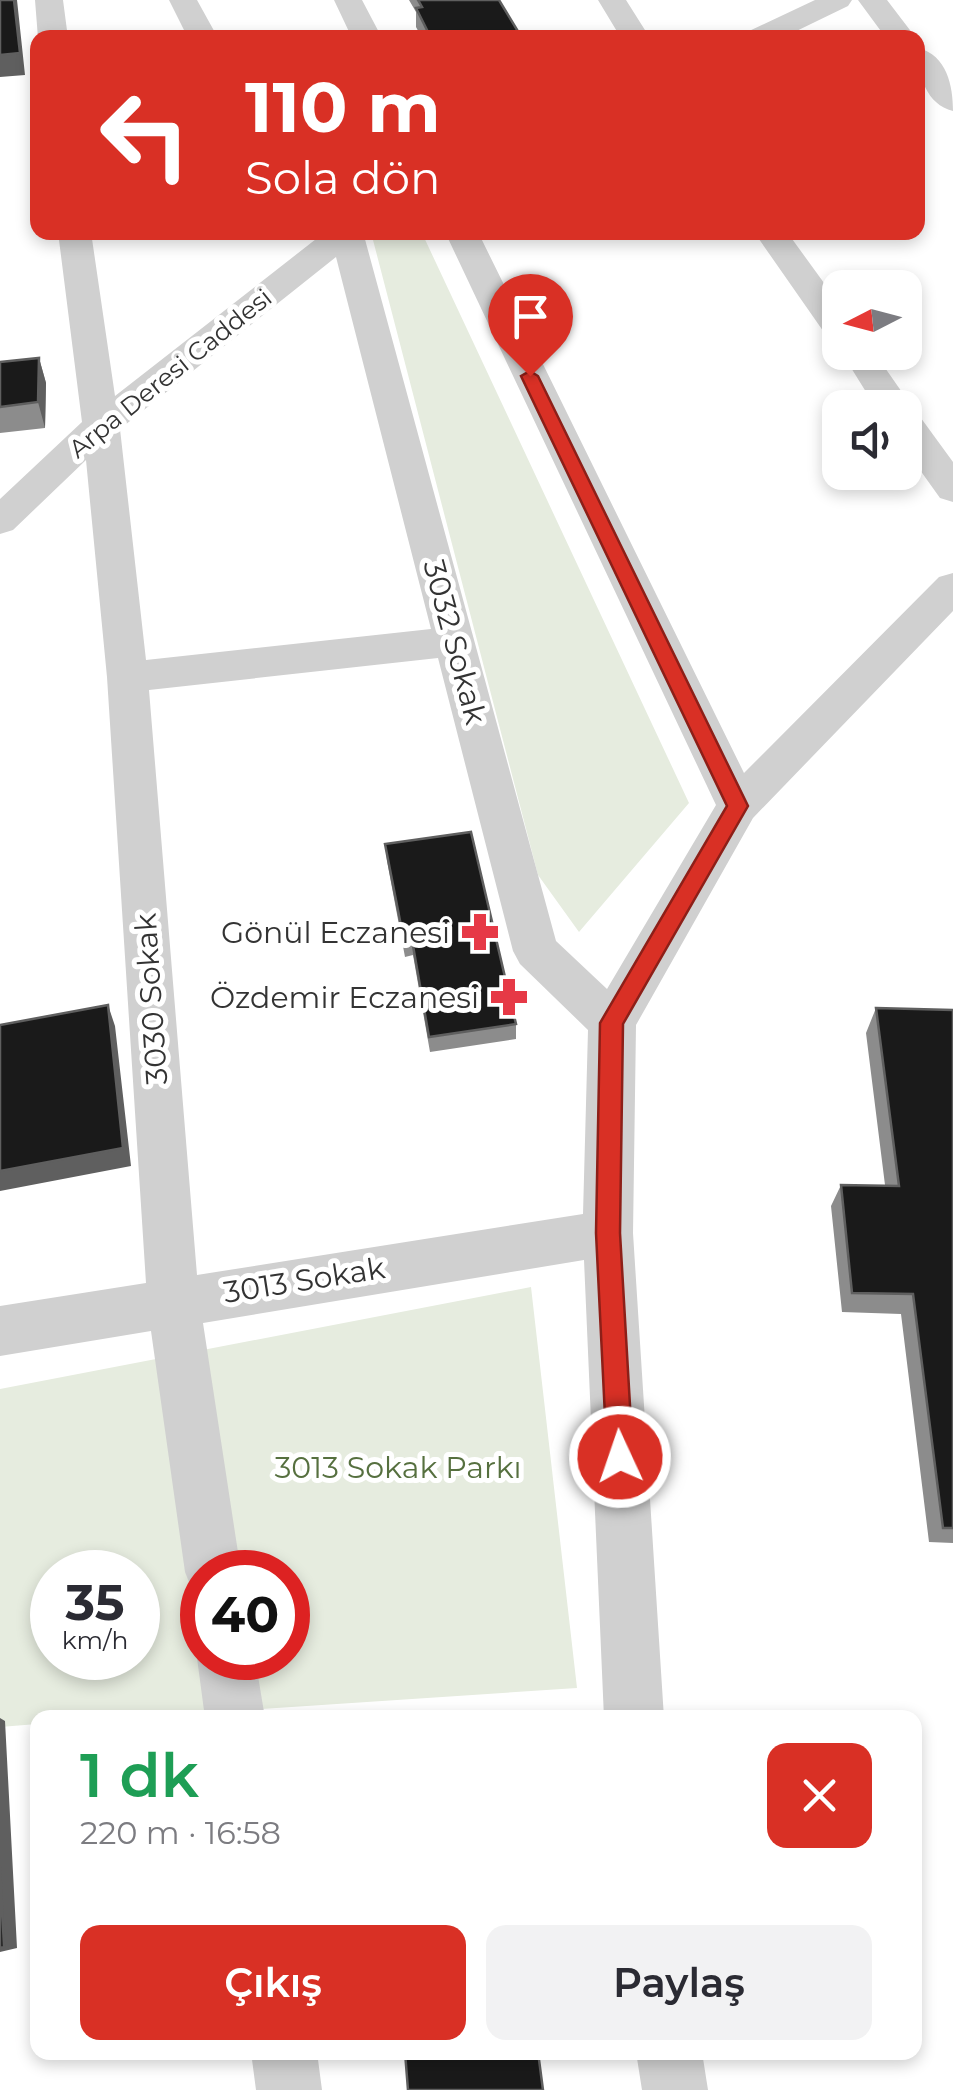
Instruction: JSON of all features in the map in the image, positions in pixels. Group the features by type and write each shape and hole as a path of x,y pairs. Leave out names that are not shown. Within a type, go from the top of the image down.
{"street":[{"path":"50,0 52,30"},
{"path":"183,0 199,30"},
{"path":"348,0 362,30"},
{"path":"612,0 631,30"},
{"path":"775,30 838,0"},
{"path":"872,0 896,30"},
{"path":"925,67 953,102"},
{"name":"3030 Sokak","path":"75,240 100,425 126,677 174,1300 210,1550"},
{"name":"Arpa Deresi Caddesi","path":"0,521 100,425 323,240"},
{"name":"3032 Sokak","path":"323,240 455,641 536,951 612,1023"},
{"path":"464,240 738,806"},
{"path":"776,240 822,305"},
{"path":"922,446 953,489"},
{"path":"634,1710 608,1233 612,1023 738,806 953,587"},
{"path":"126,677 455,641"},
{"name":"3013 Sokak","path":"0,1331 608,1233"},
{"path":"229,1680 233,1710"},
{"path":"285,2060 289,2090"},
{"path":"671,2060 675,2090"}],"green space":[{"path":"373,240 425,240 689,803 579,932 538,875"},
{"name":"3013 Sokak Parkı","path":"531,1287 577,1688 245,1710 30,1710 30,1725 0,1727 0,1389"}],"building":[{"path":"0,0 14,0 20,53 0,55"},
{"path":"418,0 499,0 517,30 427,30 416,8 422,7"},
{"path":"39,358 38,402 0,407 0,362"},
{"path":"471,832 516,1024 429,1037 412,940 404,941 385,844"},
{"path":"108,1005 123,1148 0,1171 0,1025"},
{"path":"876,1008 953,1010 953,1528 943,1528 913,1294 852,1293 841,1185 899,1186"},
{"path":"0,1866 4,1947 0,1948"},
{"path":"406,2060 539,2060 543,2090 408,2090"}],"place":[{"name":"Gönül Eczanesi","path":"480,932"},
{"name":"Özdemir Eczanesi","path":"509,997"}],"route":[{"path":"530,376 738,806 612,1023 608,1233 620,1457"}]}
